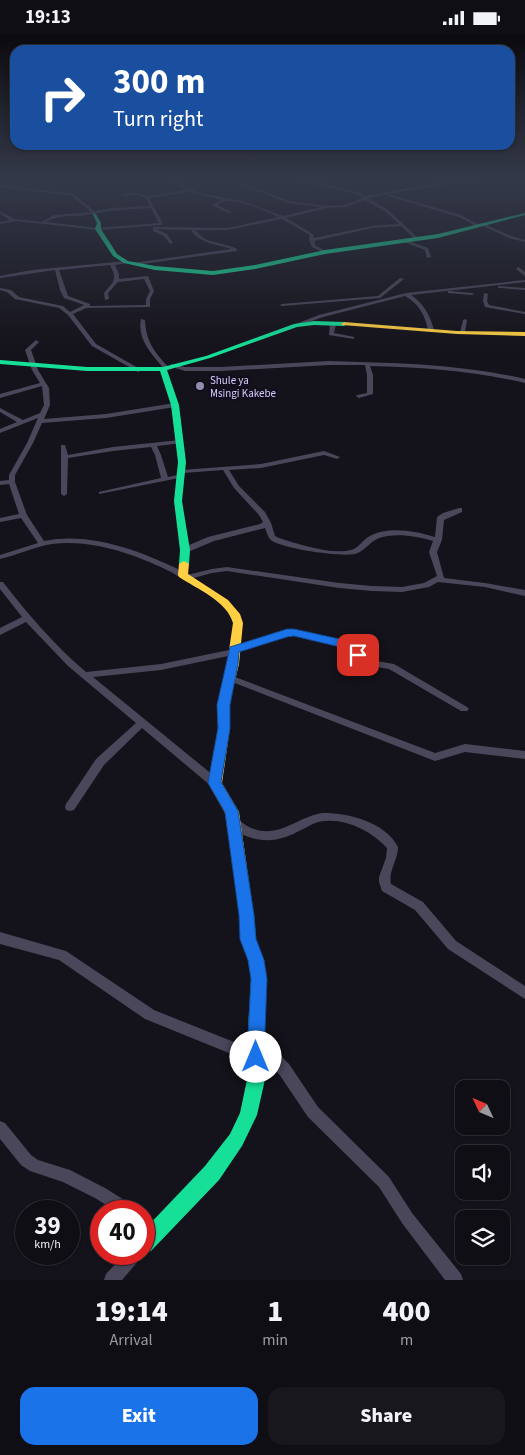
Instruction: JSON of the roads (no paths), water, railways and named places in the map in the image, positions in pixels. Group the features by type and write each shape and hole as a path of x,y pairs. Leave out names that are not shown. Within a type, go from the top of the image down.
{"street":[{"path":"103,236 116,255 131,263 155,268 213,273 255,267 325,252 437,236"},
{"path":"165,236 171,243"},
{"path":"0,277 30,271 131,263 236,250 198,236"},
{"path":"313,236 311,240 312,246 325,252"},
{"path":"311,240 329,236"},
{"path":"413,236 416,239"},
{"path":"508,236 525,241"},
{"path":"403,240 427,249 429,257"},
{"path":"107,299 106,293 117,281 118,275 112,264"},
{"path":"518,268 525,275"},
{"path":"56,269 60,274 63,294 66,297 86,303 87,307"},
{"path":"70,314 87,307 148,306 148,299 152,291 146,277 117,281"},
{"path":"362,306 380,297 402,279"},
{"path":"167,368 208,357 313,318 406,294 525,281"},
{"path":"483,285 525,289"},
{"path":"0,289 9,291 17,298 56,305 70,314 94,345 138,370"},
{"path":"438,289 472,294"},
{"path":"406,294 418,301 428,315 431,330"},
{"path":"486,294 485,301 487,306 525,313"},
{"path":"282,305 380,297"},
{"path":"143,320 143,331 149,348 167,368 175,405 182,474 178,501 185,550 185,576"},
{"path":"462,332 464,320"},
{"path":"333,324 331,335 352,338"},
{"path":"296,325 391,326 490,335 525,334"},
{"path":"36,342 28,350 35,370 44,384 47,405 12,475 12,482 23,515 42,544"},
{"path":"0,361 87,369 138,370 167,368 221,369 299,364 413,365 500,375 525,381"},
{"path":"360,396 370,394 370,375 367,364"},
{"path":"0,396 44,384"},
{"path":"0,431 22,422 42,417 106,415 175,405"},
{"path":"0,410 22,422"},
{"path":"65,457 180,442"},
{"path":"153,445 158,455 164,480"},
{"path":"63,446 65,457 64,494"},
{"path":"101,493 164,480 182,474 278,464 324,453 337,457"},
{"path":"226,470 236,487 262,513 272,537 276,540 341,552 362,549 369,539 376,536 417,534 438,540"},
{"path":"0,483 12,482"},
{"path":"439,579 441,575 433,552 438,540 440,518 459,510"},
{"path":"0,519 23,515"},
{"path":"185,550 211,539 263,526 267,523"},
{"path":"0,557 42,544 70,541 114,548 154,560 185,576 224,603 236,616 238,623 224,705 224,728 215,783"},
{"path":"185,576 226,569 387,590 414,589 439,579 525,593"},
{"path":"0,584 27,618 71,664 215,783 232,811 248,939 256,960 259,979 255,1052 257,1075 254,1095 248,1115 236,1140 212,1173 155,1221"},
{"path":"0,633 27,618"},
{"path":"86,675 161,667 233,651 287,633 294,633 340,643 349,647 369,663 391,665 464,709"},
{"path":"230,678 435,757 446,756 465,748 525,755"},
{"path":"70,807 100,762 141,723"},
{"path":"233,823 241,830 251,834 276,836 323,817 348,821 380,834 393,847 393,856 383,876 386,887 419,906 452,945 525,993"},
{"path":"0,938 62,955 150,1015 274,1059 284,1069 313,1112 384,1182 407,1218 455,1280"},
{"path":"0,1128 26,1160 35,1166 65,1175 111,1200"},
{"path":"112,1280 125,1265"}],"place":[{"name":"Shule ya Msingi Kakebe","path":"200,386"}]}
